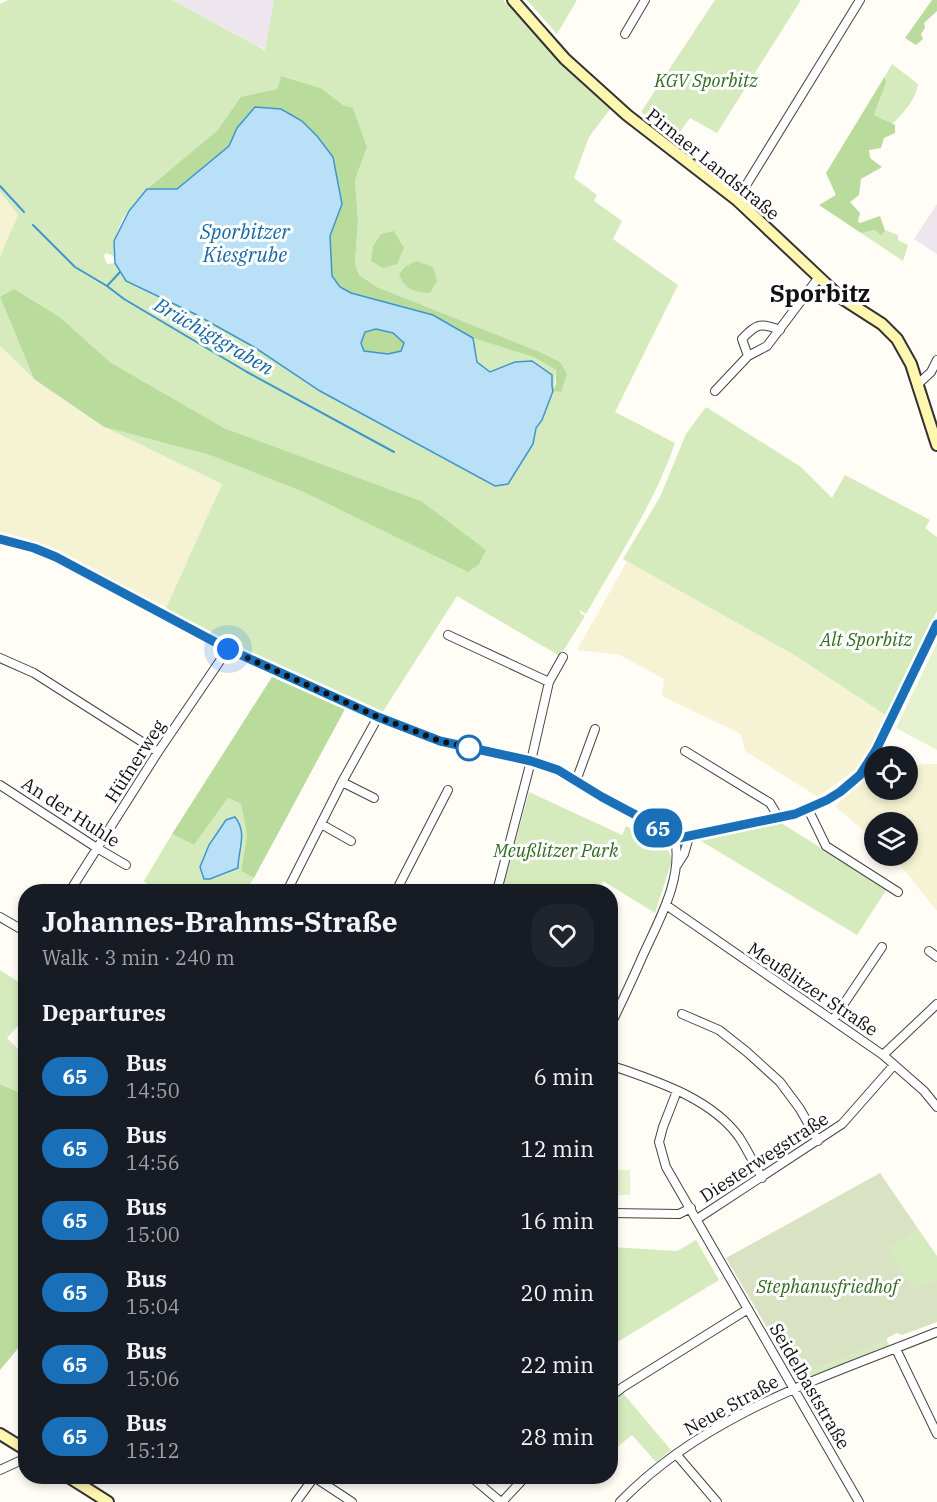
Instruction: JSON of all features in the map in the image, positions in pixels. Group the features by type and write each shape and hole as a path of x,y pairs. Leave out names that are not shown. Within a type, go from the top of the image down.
{"street":[{"name":"Pirnaer Landstraße","path":"513,0 566,59 627,115 737,200 840,297 882,324 897,339 918,384 937,445"},
{"path":"625,34 645,0"},
{"path":"737,200 857,1"},
{"path":"715,391 748,356 767,346 819,277"},
{"path":"748,356 741,339 754,326 766,325 780,330"},
{"path":"918,384 931,372 937,360"},
{"path":"0,539 56,557 228,649 378,717 440,741 531,761 558,770 675,838 779,818 808,809 840,792 865,768 937,624"},
{"path":"448,635 549,681"},
{"name":"Hüfnerweg","path":"74,884 158,752 228,649"},
{"path":"499,884 549,681 562,657"},
{"path":"0,658 34,673 158,752"},
{"path":"291,884 378,717"},
{"path":"576,781 595,729"},
{"path":"685,750 770,803 779,818"},
{"path":"342,782 374,798"},
{"name":"An der Huhle","path":"0,785 126,865"},
{"path":"400,884 448,790"},
{"path":"808,809 826,846 898,892"},
{"path":"321,824 351,841"},
{"path":"676,866 686,850 689,837"},
{"path":"618,1009 666,905 676,866 675,838"},
{"name":"Meußlitzer Straße","path":"666,905 883,1055 924,1090 937,1107"},
{"path":"0,917 18,927"},
{"path":"832,1020 882,947"},
{"path":"929,951 937,957"},
{"path":"883,1055 937,1004"},
{"path":"682,1014 719,1030 780,1082 800,1108 818,1141"},
{"name":"Diesterwegstraße","path":"697,1219 842,1124 894,1065"},
{"path":"618,1068 689,1096 715,1112 738,1136 762,1178"},
{"name":"Seidelbaststraße","path":"676,1092 659,1142 666,1167 859,1502"},
{"path":"618,1213 679,1214 691,1208"},
{"path":"618,1390 748,1309"},
{"name":"Neue Straße","path":"620,1502 676,1454 709,1431 748,1409 937,1332"},
{"path":"896,1349 937,1434"},
{"path":"0,1434 18,1445"},
{"path":"676,1454 717,1502"},
{"path":"0,1470 18,1462"},
{"path":"80,1484 108,1502"},
{"path":"296,1502 309,1484"},
{"path":"326,1484 352,1502"},
{"path":"480,1484 501,1502 518,1484"}],"shaded area":[{"path":"172,0 274,0 266,50"},
{"path":"0,192 18,215 0,256"},
{"path":"937,204 937,254 914,239"},
{"path":"0,346 34,379 104,427 222,484 166,608 51,548 0,533"},
{"path":"627,561 796,656 887,716 871,746 864,746 864,759 860,766 818,797 745,751 741,734 662,696 664,679 620,655 577,650"},
{"path":"937,764 937,911 901,866 918,866 918,812 864,812 864,831 835,806 864,781 864,800 918,800 918,765"}],"green space":[{"path":"8,0 172,0 265,50 274,0 503,0 562,64 611,108 589,137 574,178 597,195 594,201 622,221 613,239 678,285 615,412 675,443 646,509 586,614 580,610 580,613 585,616 560,656 457,596 382,713 229,642 166,608 222,484 104,427 210,455 306,493 421,501 224,428 110,362 61,318 0,297 0,256 18,215 0,192 0,4","holes":["281,76 321,88 343,105 353,109 367,147 355,180 358,221 355,263 359,275 377,287 560,362 561,392 554,390 556,370 534,356 473,338 477,362 490,372 515,362 552,376 542,420 536,427 533,444 495,486 320,391 254,347 193,313 126,281 115,263 107,264 104,256 106,253 114,256 116,235 124,217 136,201 216,132 241,98 277,89"]},
{"path":"527,0 577,0 557,34"},
{"name":"KGV Sporbitz","path":"715,0 801,0 717,133 690,118 676,137 641,112"},
{"path":"932,0 937,0 937,11 924,23 925,28 921,34 923,39 916,45 905,38"},
{"path":"892,64 918,84 905,111 892,124 874,115 886,83 885,76"},
{"path":"281,76 321,88 343,105 353,108 367,147 355,180 358,221 355,263 359,275 377,287 560,362 567,374 561,392 553,391 556,384 556,370 534,357 473,338 433,315 351,293 340,287 332,276 330,236 342,203 237,128 229,146 177,189 147,189 217,131 241,97 277,89"},
{"path":"885,76 886,83 874,115 895,125 895,133 884,138 881,148 869,150 870,158 882,167 861,179 859,195 850,202 860,213 858,221 860,223 880,216 885,230 881,236 875,230 861,233 819,205 836,195 826,173"},
{"path":"875,230 881,236 885,230 898,235 898,240 908,245 903,261 861,233"},
{"path":"394,231 404,248 397,264 383,268 371,261 373,246 381,234"},
{"path":"416,261 433,267 437,281 430,293 419,292 407,287 399,274 405,267"},
{"path":"14,289 61,318 110,362 224,428 421,501 486,550 479,564 468,572 306,493 210,455 104,427 34,379 0,297"},
{"path":"0,297 34,379 0,346"},
{"path":"376,329 393,333 404,343 401,351 388,354 364,351 361,343 365,332"},
{"name":"Alt Sporbitz","path":"706,407 801,467 832,498 845,475 930,520 925,528 937,537 937,611 887,716 796,656 623,559 660,497 686,434"},
{"path":"937,643 937,750 896,728"},
{"path":"272,677 345,709 254,878 241,871 247,835 241,804 228,798 194,845 172,834"},
{"name":"Meußlitzer Park","path":"529,792 622,835 626,826 634,830 638,821 659,838 670,853 672,860 655,913 618,890 618,884 608,884 603,881 602,884 504,884"},
{"path":"228,798 241,804 247,835 241,871 254,878 250,884 147,884 144,881 172,834 194,845"},
{"path":"781,823 887,889 857,935 701,841"},
{"path":"0,970 18,982 18,1026 7,1038 18,1049 18,1092 0,1084"},
{"path":"0,1084 18,1092 18,1348 0,1370"},
{"path":"618,1170 630,1170 630,1195 618,1195"},
{"name":"Stephanusfriedhof","path":"880,1173 919,1230 888,1249 914,1289 937,1278 937,1322 902,1335 897,1333 887,1338 887,1341 796,1377 726,1258"},
{"path":"919,1230 937,1256 937,1278 914,1289 887,1249"},
{"path":"696,1240 719,1280 618,1342 618,1247 677,1251"},
{"path":"887,1341 889,1345 799,1382 796,1377"},
{"path":"618,1387 671,1450 656,1462 632,1435 618,1446"}],"water":[{"name":"Sporbitzer Kiesgrube","path":"255,107 281,109 302,121 333,157 342,204 330,236 332,276 340,287 351,293 433,315 473,338 477,362 490,372 515,362 532,361 552,375 553,391 542,420 536,428 533,444 508,484 495,486 320,391 254,347 193,313 126,281 115,263 114,241 129,211 147,189 177,189 229,146 237,128","holes":["376,329 393,333 404,343 401,351 388,354 364,351 361,343 365,332"]},
{"path":"235,817 242,835 238,868 210,879 204,879 200,867 209,845 226,820"}],"waterway":[{"name":"Brüchigtgraben","path":"0,186 24,212"},
{"name":"Brüchigtgraben","path":"33,225 75,267 124,299 247,372 394,452"},
{"path":"108,285 120,272"}],"bus line":[{"name":"65","path":"0,539 34,548 56,557 228,649 378,717 440,741 531,761 558,770 675,838 795,814 840,792 860,775 876,750 937,624"}],"district":[{"name":"Sporbitz","path":"820,293"}],"route":[{"path":"228,649 378,717 440,741 471,748 469,748"}]}
